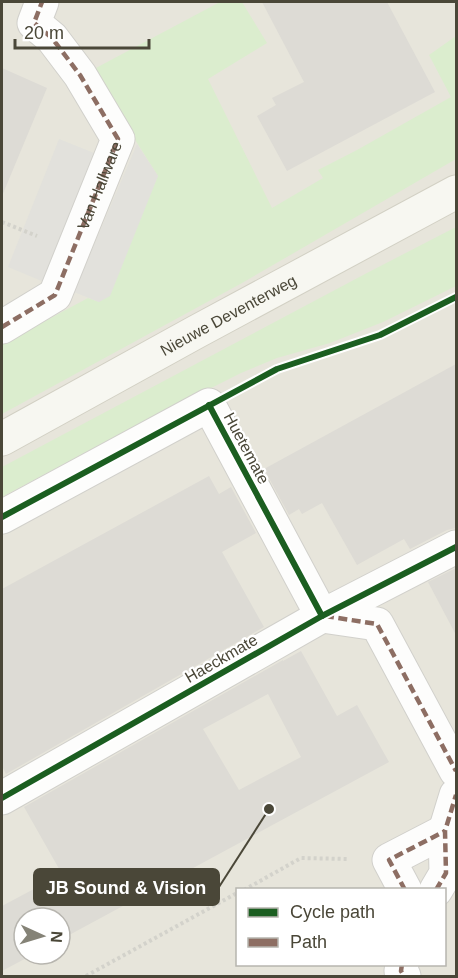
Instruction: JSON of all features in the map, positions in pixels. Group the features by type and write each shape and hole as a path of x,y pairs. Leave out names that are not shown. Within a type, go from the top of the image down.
{"main road":[{"name":"Nieuwe Deventerweg","path":"2,439 456,192"}],"street":[{"name":"Van Hallware","path":"2,327 55,295 118,140 80,75 52,38 34,23 42,2"},
{"name":"Huetemate","path":"2,517 209,405 322,616"},
{"name":"Haeckmate","path":"2,798 322,616 456,547"},
{"path":"322,616 377,624 456,771"},
{"path":"437,888 446,873 445,831 456,795"},
{"path":"404,888 389,860 445,831"}],"path":[{"path":"248,888 301,858 389,860"},
{"path":"86,976 236,894"}],"shaded area":[{"path":"2,2 456,2 456,976 2,976"},
{"path":"59,139 94,153 44,282 8,267"},
{"path":"137,144 158,176 110,296 99,302 74,292"}],"green space":[{"path":"220,2 242,2 267,43 208,79 272,208 323,178 318,170 451,97 429,55 456,36 456,159 242,283 2,414 2,344 88,298 99,302 158,176 113,105 94,69"},
{"path":"456,227 456,286 383,322 330,343 277,358 241,373 2,497 2,467"}],"building":[{"path":"262,2 387,2 435,92 287,171 257,116 276,105 272,98 304,82"},
{"path":"2,68 47,88 2,196"},
{"path":"456,364 456,528 447,530 410,549 404,539 357,565 322,503 302,514 299,509 289,515 264,469"},
{"path":"209,476 219,494 231,487 256,533 222,552 264,627 6,774 2,766 2,589"},
{"path":"456,568 456,635 428,582"},
{"path":"301,651 337,716 357,705 389,762 72,934 72,906 12,906 12,966 2,971 2,906 62,874 24,807","holes":["268,694 301,757 239,790 203,729"]}],"marked path":[{"path":"2,327 55,295 118,139 80,75 52,38 34,23 42,2"},
{"path":"325,616 377,624 456,771"},
{"path":"437,888 446,873 445,831 456,795"},
{"path":"404,888 389,860 445,831"},
{"path":"402,966 401,971 404,976"}],"cycle path":[{"path":"2,517 277,369 380,335 456,297"},
{"path":"209,405 322,616"},
{"path":"2,798 322,616 456,547"}],"place":[{"name":"JB Sound & Vision","path":"269,809"}]}
